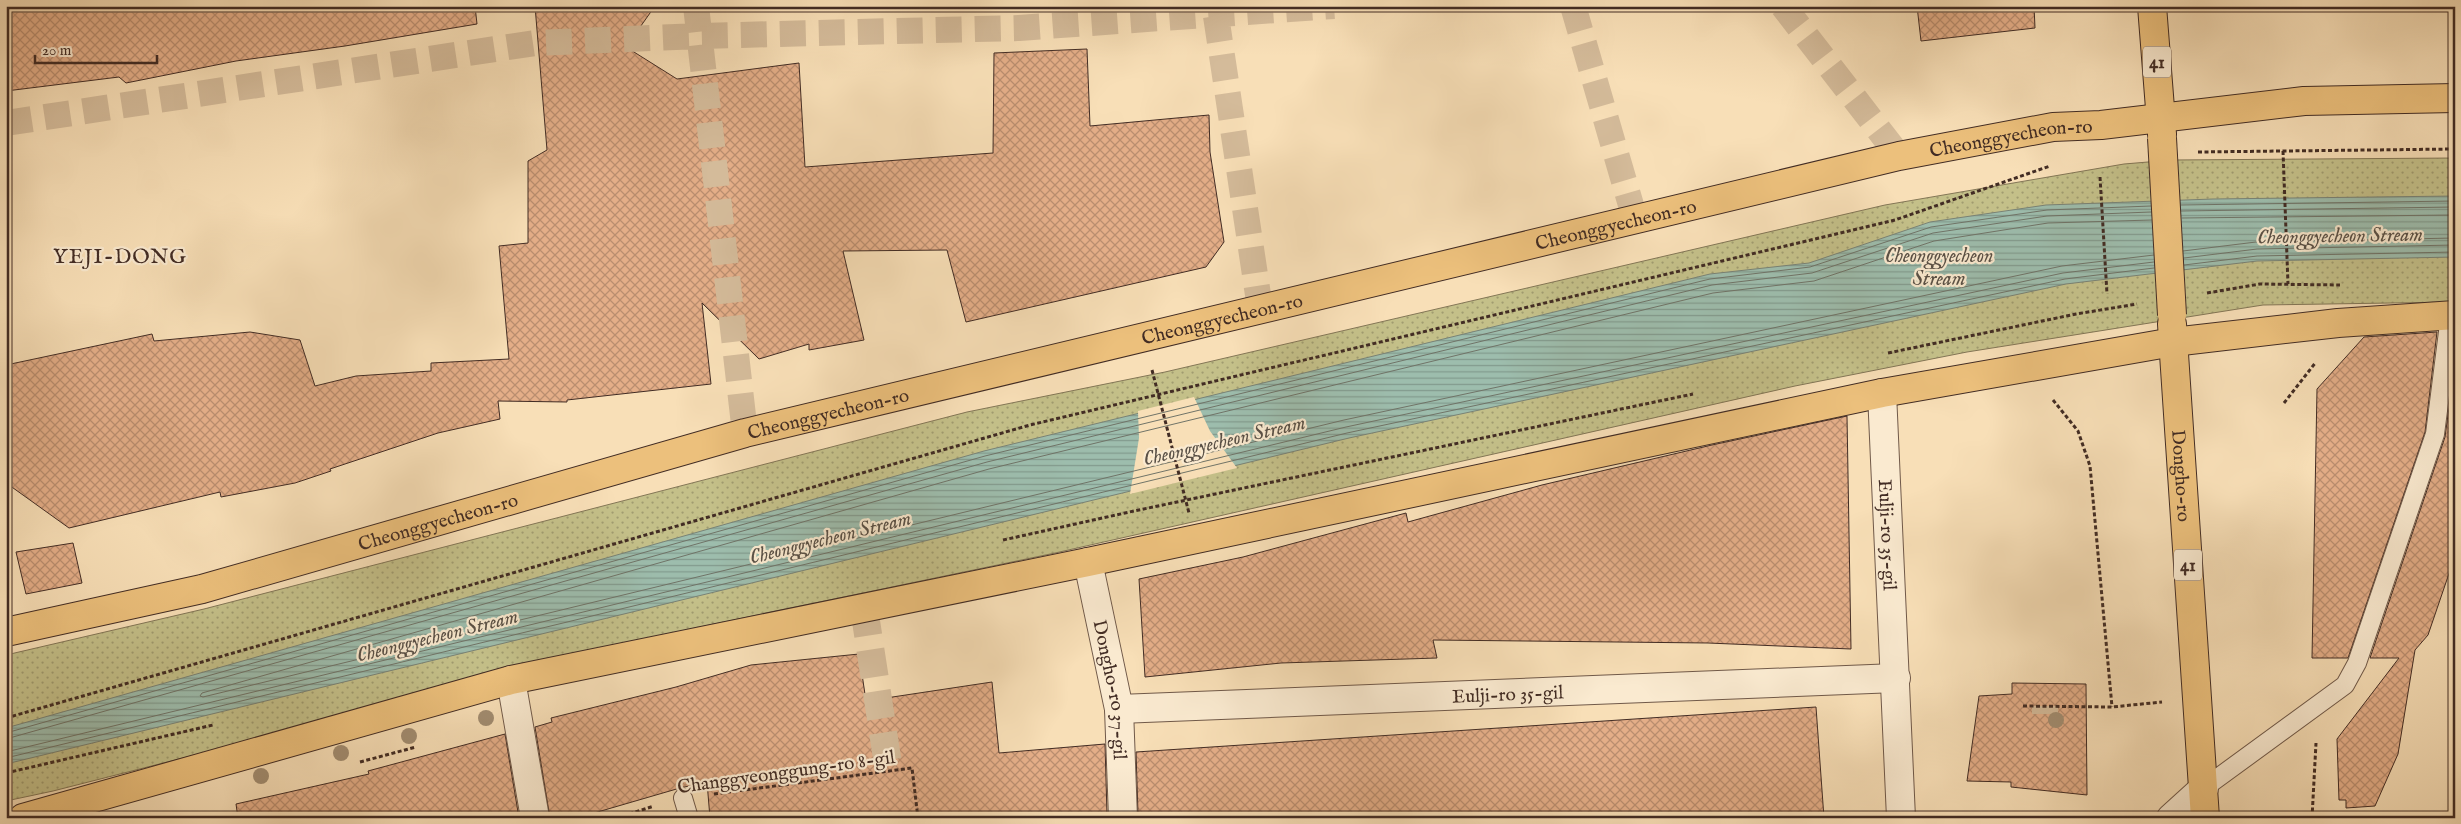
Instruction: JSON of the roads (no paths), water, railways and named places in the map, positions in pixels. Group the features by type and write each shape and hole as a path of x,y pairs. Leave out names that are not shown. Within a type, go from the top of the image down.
{"main road":[{"name":"41","path":"2152,6 2162,127"},
{"name":"Cheonggyecheon-ro","path":"6,632 202,589 745,433 1900,156 2053,127 2101,125 2162,127 2304,101 2455,98"},
{"name":"Dongho-ro","path":"2162,127 2173,342 2205,818"},
{"path":"23,818 511,680 1088,562 1882,393 2173,342 2338,322 2453,316"}],"street":[{"name":"Eulji-ro 35-gil","path":"1882,393 1901,818"},
{"name":"Dongho-ro 37-gil","path":"1088,562 1119,709 1123,818"},
{"name":"Eulji-ro 35-gil","path":"1119,709 1896,678"},
{"path":"511,680 535,818"},
{"path":"2171,818 2204,788"}],"lane":[{"path":"2204,788 2345,685 2357,663 2435,434 2453,316"},
{"path":"683,798 689,818"}],"water":[{"name":"Cheonggyecheon Stream","path":"2455,196 2455,257 2257,261 2066,284 1349,438 6,764 6,728 984,451 1710,274 1809,263 1930,222 2046,205 2213,199"}],"tunnel":[{"path":"696,6 745,433"},
{"path":"6,123 535,43 698,36 1019,28 1334,6"},
{"path":"1573,6 1635,219"},
{"path":"1783,6 1899,156"},
{"path":"1216,16 1260,308"},
{"path":"864,608 889,771"},
{"path":"2045,706 2045,714"}],"district":[{"name":"YEJI-DONG","path":"120,256"}]}
